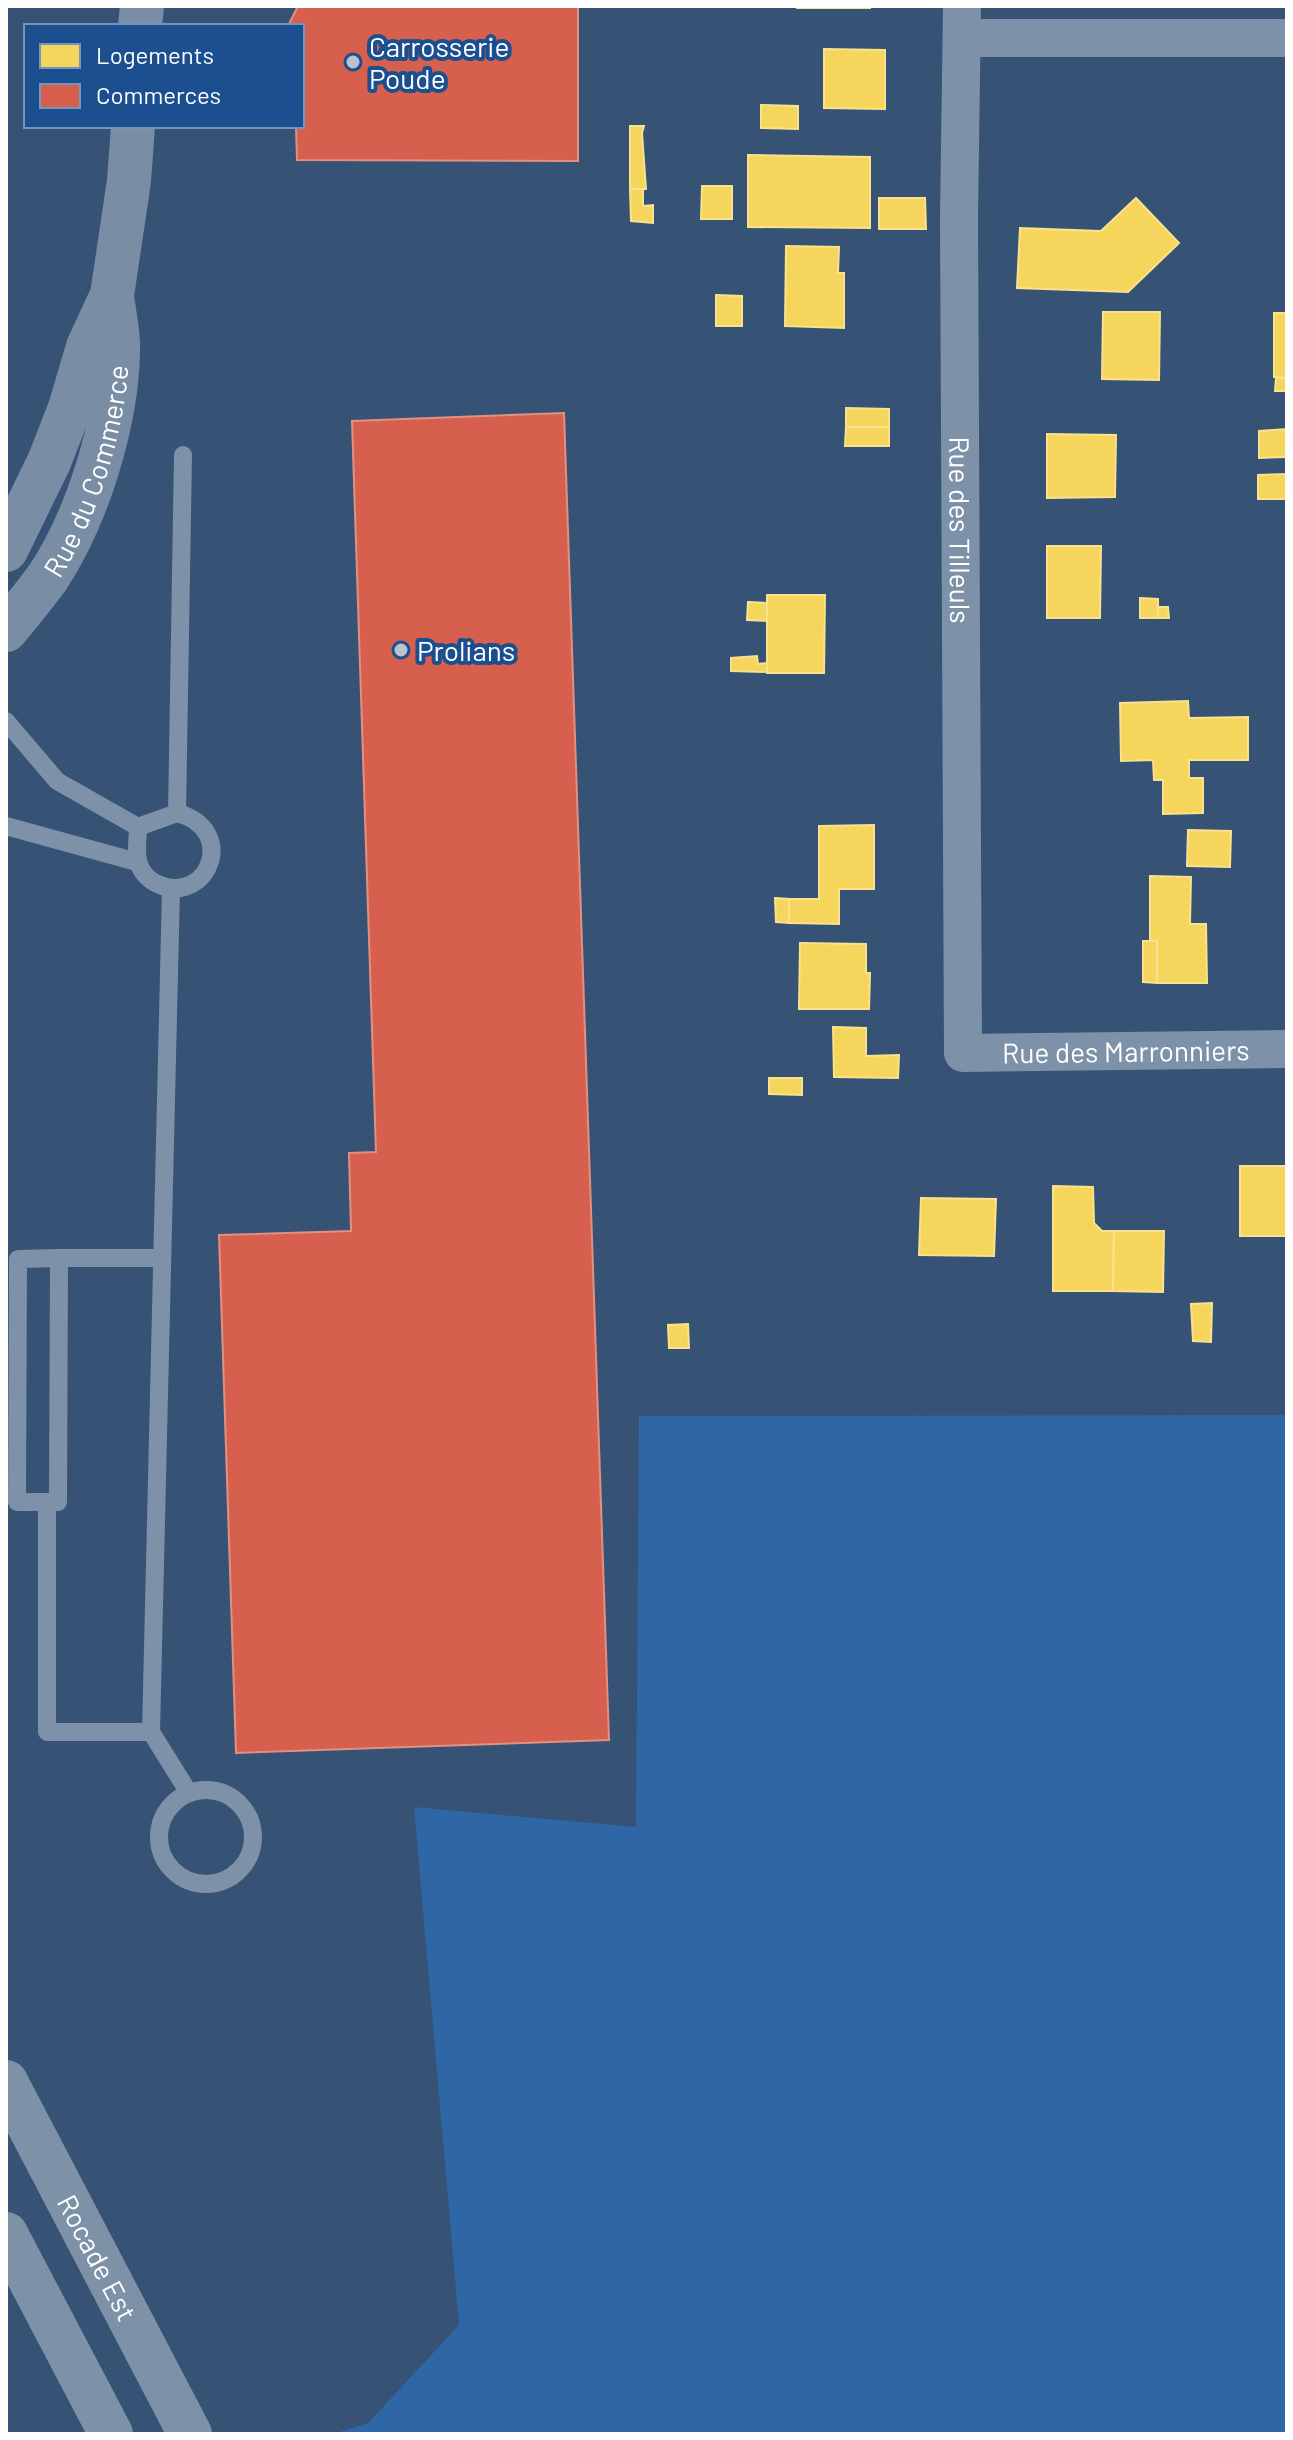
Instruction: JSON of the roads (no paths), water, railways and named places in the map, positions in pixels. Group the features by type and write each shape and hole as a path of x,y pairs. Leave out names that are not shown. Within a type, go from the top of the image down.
{"highway":[{"name":"Rocade Est","path":"6,2082 190,2434"},
{"path":"6,2234 111,2434"}],"street":[{"path":"962,22 1287,38"},
{"name":"Rue des Tilleuls","path":"962,22 959,218 963,1053"},
{"name":"Rue du Commerce","path":"6,630 48,576 81,513 104,447 119,350 112,295 129,181 133,128"},
{"name":"Rue du Commerce","path":"6,550 49,462 70,408 88,347 112,295"},
{"name":"Rue des Marronniers","path":"963,1053 1287,1049"}],"lane":[{"path":"177,813 183,455"},
{"path":"6,721 57,781 138,827 177,813 191,817 203,826 210,838 212,854 208,868 199,879 186,886 171,889 157,885 145,876 137,862 138,827"},
{"path":"6,826 137,862"},
{"path":"171,889 151,1732 189,1793"},
{"path":"59,1258 58,1502 17,1502 18,1259 59,1258 162,1258"},
{"path":"47,1502 47,1732 151,1732"},
{"path":"205,1789 222,1792 247,1813 253,1829 253,1845 248,1860 237,1874 223,1882 206,1885 190,1882 175,1874 164,1862 158,1846 158,1829 174,1801 189,1793 205,1789"}],"place":[{"name":"Carrosserie Poude","path":"353,62"},
{"name":"Prolians","path":"401,650"}]}
